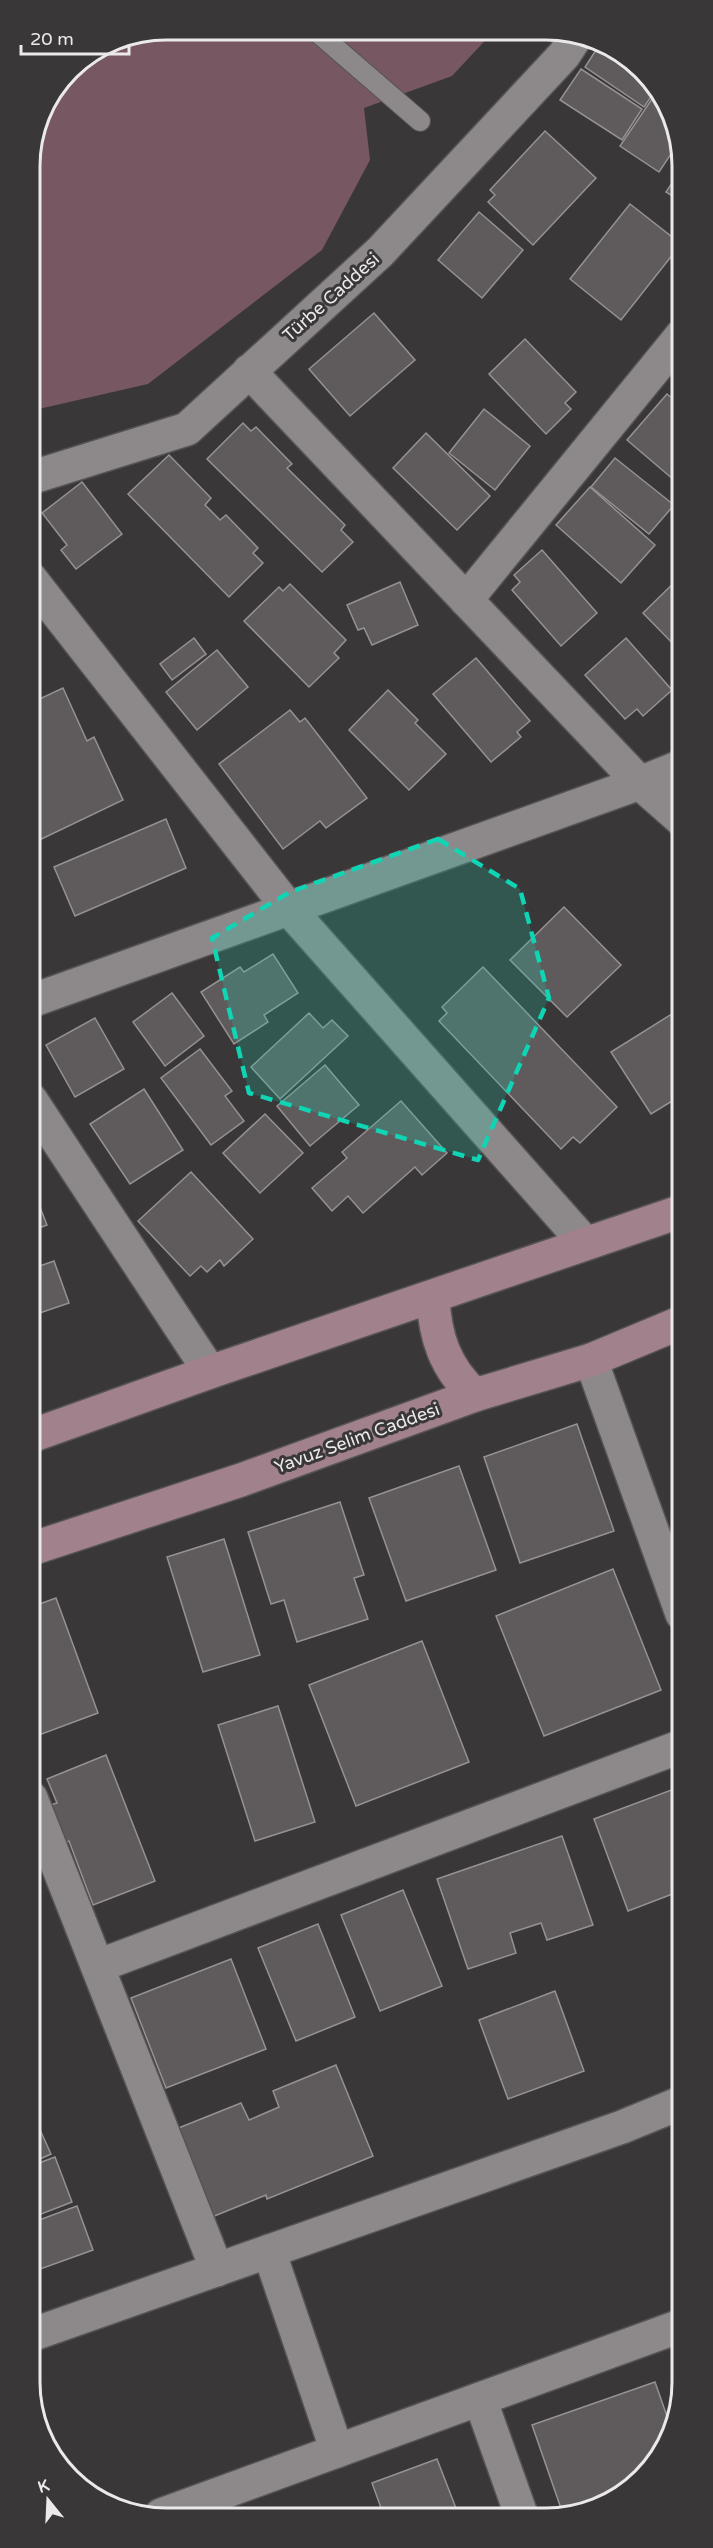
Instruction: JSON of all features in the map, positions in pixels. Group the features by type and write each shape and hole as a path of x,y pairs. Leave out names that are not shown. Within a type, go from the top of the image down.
{"main road":[{"path":"40,1433 210,1372 433,1298 672,1214"},
{"path":"433,1298 437,1335 446,1359 462,1383 475,1395"},
{"name":"Yavuz Selim Caddesi","path":"40,1546 241,1480 475,1395 591,1360 672,1326"}],"street":[{"name":"Türbe Caddesi","path":"41,475 186,429 380,252 564,55 572,43"},
{"path":"466,600 672,347"},
{"path":"249,371 640,783 672,811"},
{"path":"41,592 289,909 585,1243"},
{"path":"41,998 672,770"},
{"path":"41,1115 210,1372"},
{"path":"591,1360 672,1586"},
{"path":"98,1966 672,1750"},
{"path":"40,1821 218,2270"},
{"path":"40,2332 622,2127 672,2107"},
{"path":"268,2251 337,2451"},
{"path":"180,2508 672,2329"},
{"path":"480,2399 519,2508"}],"lane":[{"path":"327,41 420,121"}],"highlighted area":[{"path":"438,839 520,889 549,998 478,1160 249,1093 212,938 290,892"}],"shaded area":[{"path":"485,40 452,76 364,108 370,160 322,250 148,384 41,409 42,150 45,134 57,104 78,78 104,57 126,47 159,41"}],"building":[{"path":"595,51 609,57 635,78 651,97 644,107 585,67"},
{"path":"581,69 642,109 622,140 560,100"},
{"path":"652,99 663,119 671,150 671,154 659,172 620,146"},
{"path":"545,131 596,178 533,245 488,202 495,195 490,190"},
{"path":"672,183 672,196 666,192"},
{"path":"630,204 672,237 672,255 621,320 570,279"},
{"path":"479,212 523,250 482,298 438,260"},
{"path":"374,313 415,360 350,416 309,369"},
{"path":"525,339 576,392 565,403 571,409 546,434 489,374"},
{"path":"667,394 672,398 672,478 627,440"},
{"path":"484,409 530,446 495,490 449,453"},
{"path":"243,423 251,431 256,427 292,464 287,468 345,525 341,530 353,542 322,572 207,459"},
{"path":"426,433 490,496 457,530 393,468"},
{"path":"169,455 211,498 205,505 220,520 226,515 258,548 253,553 263,563 229,597 128,494"},
{"path":"615,458 672,503 672,507 649,534 591,487"},
{"path":"82,482 122,534 76,569 61,550 67,545 42,513"},
{"path":"590,487 655,545 621,583 556,525"},
{"path":"542,550 597,613 561,646 512,590 520,582 514,575"},
{"path":"400,582 418,625 372,645 364,628 358,630 347,605"},
{"path":"290,584 346,640 334,653 339,658 309,687 244,621 279,587 283,591"},
{"path":"672,585 672,643 643,613"},
{"path":"194,638 206,654 172,680 160,664"},
{"path":"626,638 672,690 643,716 637,709 625,719 585,675"},
{"path":"217,650 248,687 197,730 166,692"},
{"path":"476,658 530,721 517,732 521,737 491,762 433,694"},
{"path":"63,688 87,741 94,737 123,800 41,839 41,698"},
{"path":"388,690 418,720 415,723 446,754 409,790 349,730"},
{"path":"290,710 300,722 305,718 367,798 326,828 320,821 283,849 219,764"},
{"path":"166,819 186,868 75,916 54,867"},
{"path":"564,907 621,965 567,1017 510,960"},
{"path":"273,954 298,993 264,1015 268,1022 234,1044 201,992 240,967 244,972"},
{"path":"483,967 617,1107 580,1143 573,1137 561,1149 439,1021 447,1013 442,1007"},
{"path":"172,993 204,1036 165,1066 133,1022"},
{"path":"309,1013 323,1028 332,1020 348,1036 280,1099 251,1067"},
{"path":"672,1014 672,1101 651,1114 611,1052"},
{"path":"95,1018 124,1069 75,1097 46,1045"},
{"path":"200,1049 232,1091 225,1096 244,1121 211,1145 161,1078"},
{"path":"325,1065 359,1105 310,1146 277,1106"},
{"path":"144,1089 183,1150 130,1184 90,1124"},
{"path":"401,1101 447,1153 422,1175 415,1167 363,1213 348,1196 332,1211 312,1188 347,1158 342,1152"},
{"path":"265,1114 303,1153 260,1193 223,1153"},
{"path":"191,1172 253,1239 224,1266 220,1260 207,1272 201,1266 190,1276 138,1221"},
{"path":"41,1208 47,1225 41,1227"},
{"path":"54,1261 69,1303 40,1313 41,1266"},
{"path":"577,1424 614,1531 520,1563 484,1457"},
{"path":"459,1466 496,1570 406,1601 369,1498"},
{"path":"340,1502 364,1575 354,1578 368,1619 297,1642 284,1600 271,1604 248,1532"},
{"path":"224,1539 260,1655 203,1672 167,1557"},
{"path":"613,1569 661,1690 544,1736 496,1616"},
{"path":"56,1598 98,1713 40,1735 40,1604"},
{"path":"422,1641 469,1762 356,1806 309,1685"},
{"path":"278,1706 315,1822 255,1841 218,1725"},
{"path":"106,1755 155,1881 93,1905 69,1841 65,1843 50,1805 57,1803 47,1779"},
{"path":"672,1790 672,1894 628,1911 594,1819"},
{"path":"562,1836 593,1925 547,1940 541,1923 510,1933 516,1953 468,1969 437,1879"},
{"path":"403,1890 442,1986 380,2011 341,1915"},
{"path":"318,1924 355,2017 296,2041 258,1948"},
{"path":"231,1959 266,2049 166,2088 131,1998"},
{"path":"555,1991 584,2071 508,2099 479,2020"},
{"path":"336,2065 373,2156 267,2199 266,2195 212,2217 176,2129 241,2103 249,2120 279,2107 273,2091"},
{"path":"40,2130 51,2154 40,2159"},
{"path":"55,2157 72,2202 40,2214 40,2163"},
{"path":"77,2206 93,2250 40,2269 40,2220"},
{"path":"655,2382 667,2417 656,2444 629,2476 609,2491 587,2501 560,2506 532,2425"},
{"path":"437,2459 456,2508 381,2508 372,2483"}]}
